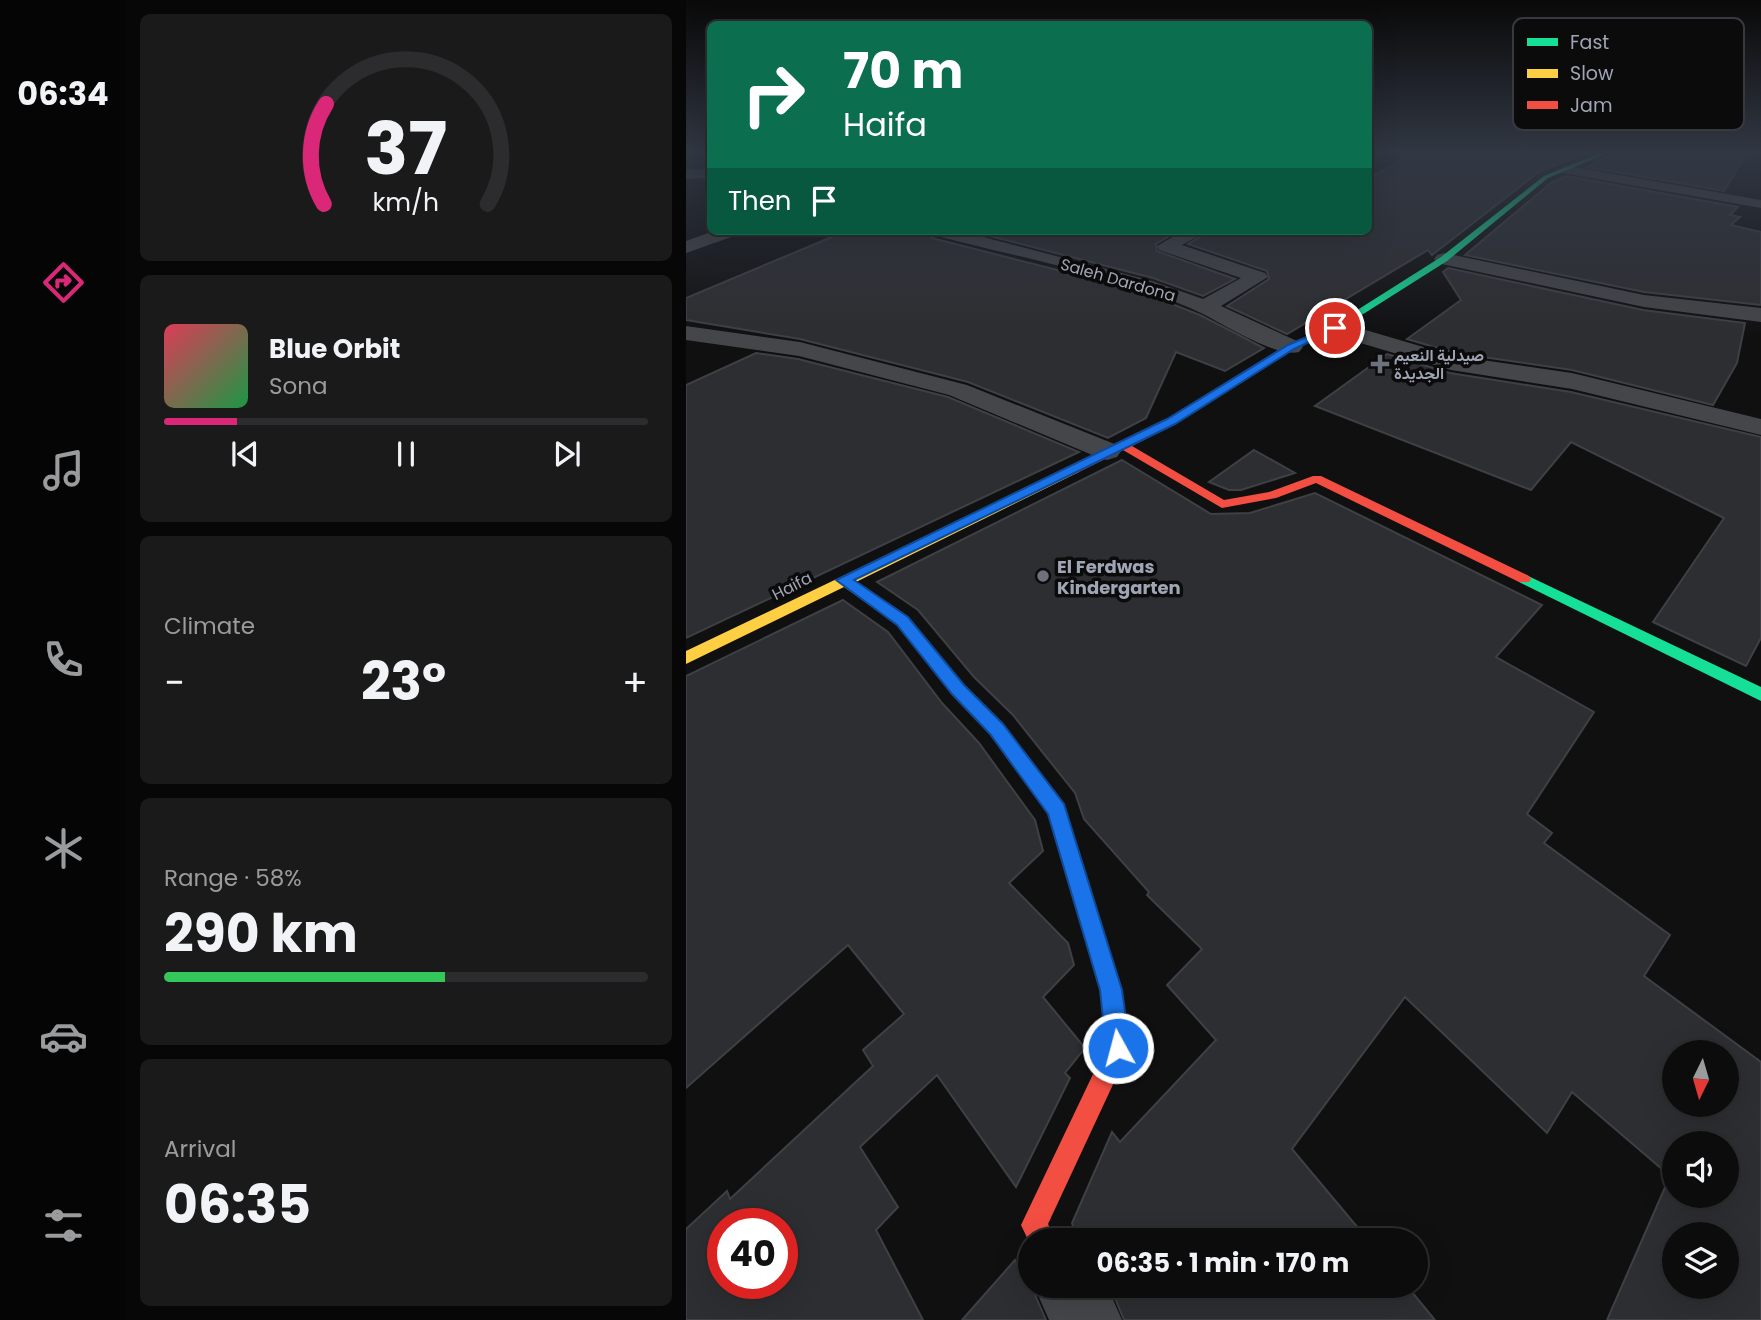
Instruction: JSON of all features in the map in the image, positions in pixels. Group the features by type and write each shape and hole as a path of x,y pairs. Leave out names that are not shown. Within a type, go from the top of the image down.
{"street":[{"name":"Haifa","path":"686,658 1171,422 1291,347 1335,328 1444,259 1497,215"},
{"path":"686,247 720,235"},
{"name":"Saleh Dardona","path":"954,235 1145,285 1205,307 1291,347"},
{"path":"1189,235 1166,246 1258,277 1205,307"},
{"path":"1444,259 1644,301 1761,315"},
{"path":"1335,328 1451,363 1572,381 1761,427"},
{"path":"686,333 800,349 958,390 1115,448 1222,505 1272,495 1317,479 1761,694"},
{"path":"843,580 903,621 958,690 996,729 1057,810 1104,965 1111,990 1118,1048 1034,1225 1036,1228"},
{"path":"1075,1298 1087,1320"}],"building":[{"path":"1372,215 1484,215 1432,255 1428,250 1287,334 1227,306 1269,279 1267,271 1188,244 1203,235 1372,235"},
{"path":"1513,215 1730,215 1740,217 1731,225 1761,232 1761,305 1644,292 1465,255"},
{"path":"836,235 930,235 932,238 1136,290 1200,315 1264,348 1225,371 1176,352 1146,418 1108,438 968,382 800,339 686,320 686,298"},
{"path":"986,235 1171,235 1156,244 1157,251 1235,279 1203,296 1153,278"},
{"path":"1448,268 1643,310 1745,323 1737,363 1713,405 1572,370 1455,353 1407,339 1461,300 1443,272"},
{"path":"756,353 798,359 948,397 1079,452 686,638 686,385"},
{"path":"1387,354 1450,373 1571,392 1761,437 1761,638 1746,666 1653,622 1724,518 1571,442 1531,490 1315,406"},
{"path":"1254,450 1295,473 1241,490 1229,490 1209,482"},
{"path":"1122,460 1211,514 1250,513 1315,493 1542,605 1496,657 1594,712 1527,814 1552,833 1544,843 1670,935 1644,976 1731,1040 1662,1040 1662,1117 1739,1117 1740,1047 1761,1062 1761,1320 1607,1320 1662,1194 1662,1208 1739,1208 1739,1131 1662,1131 1662,1169 1572,1092 1547,1133 1405,997 1292,1149 1358,1228 1074,1228 1072,1223 1112,1132 1120,1142 1216,1040 1167,985 1202,949 1147,895 1149,892 1084,819 1075,793 1013,715 974,677 918,610 877,582"},
{"path":"843,600 888,632 942,703 979,743 1035,820 1043,851 1009,883 1068,943 1074,965 1043,997 1085,1048 1065,1073 1070,1078 1016,1187 937,1075 860,1147 898,1207 876,1230 923,1320 686,1320 686,1229 707,1210 707,1299 798,1299 798,1208 709,1208 727,1191 730,1199 873,1066 863,1050 904,1014 848,945 686,1088 686,676"},
{"path":"1015,1260 1018,1264 1018,1298 1036,1298 1046,1320 962,1320"},
{"path":"1115,1298 1417,1298 1435,1320 1124,1320"}],"traffic: fast":[{"path":"1314,337 1335,328 1444,259 1499,215"},
{"path":"1524,579 1761,694"}],"traffic: slow":[{"path":"686,658 1075,469"},
{"path":"843,580 903,621 958,690 996,729 1057,810 1088,913"}],"traffic: jam":[{"path":"1075,469 1171,422 1291,347 1314,337"},
{"path":"1122,445 1222,504 1272,495 1317,479 1524,579"},
{"path":"1036,1228 1034,1225 1118,1048 1111,990 1088,913"}],"place":[{"name":"صيدلية النعيم الجديدة","path":"1380,364"},
{"name":"El Ferdwas Kindergarten","path":"1043,576"}],"route":[{"path":"1118,1048 1111,990 1057,810 996,729 958,690 903,621 843,580 1171,422 1291,347 1335,328"}]}
